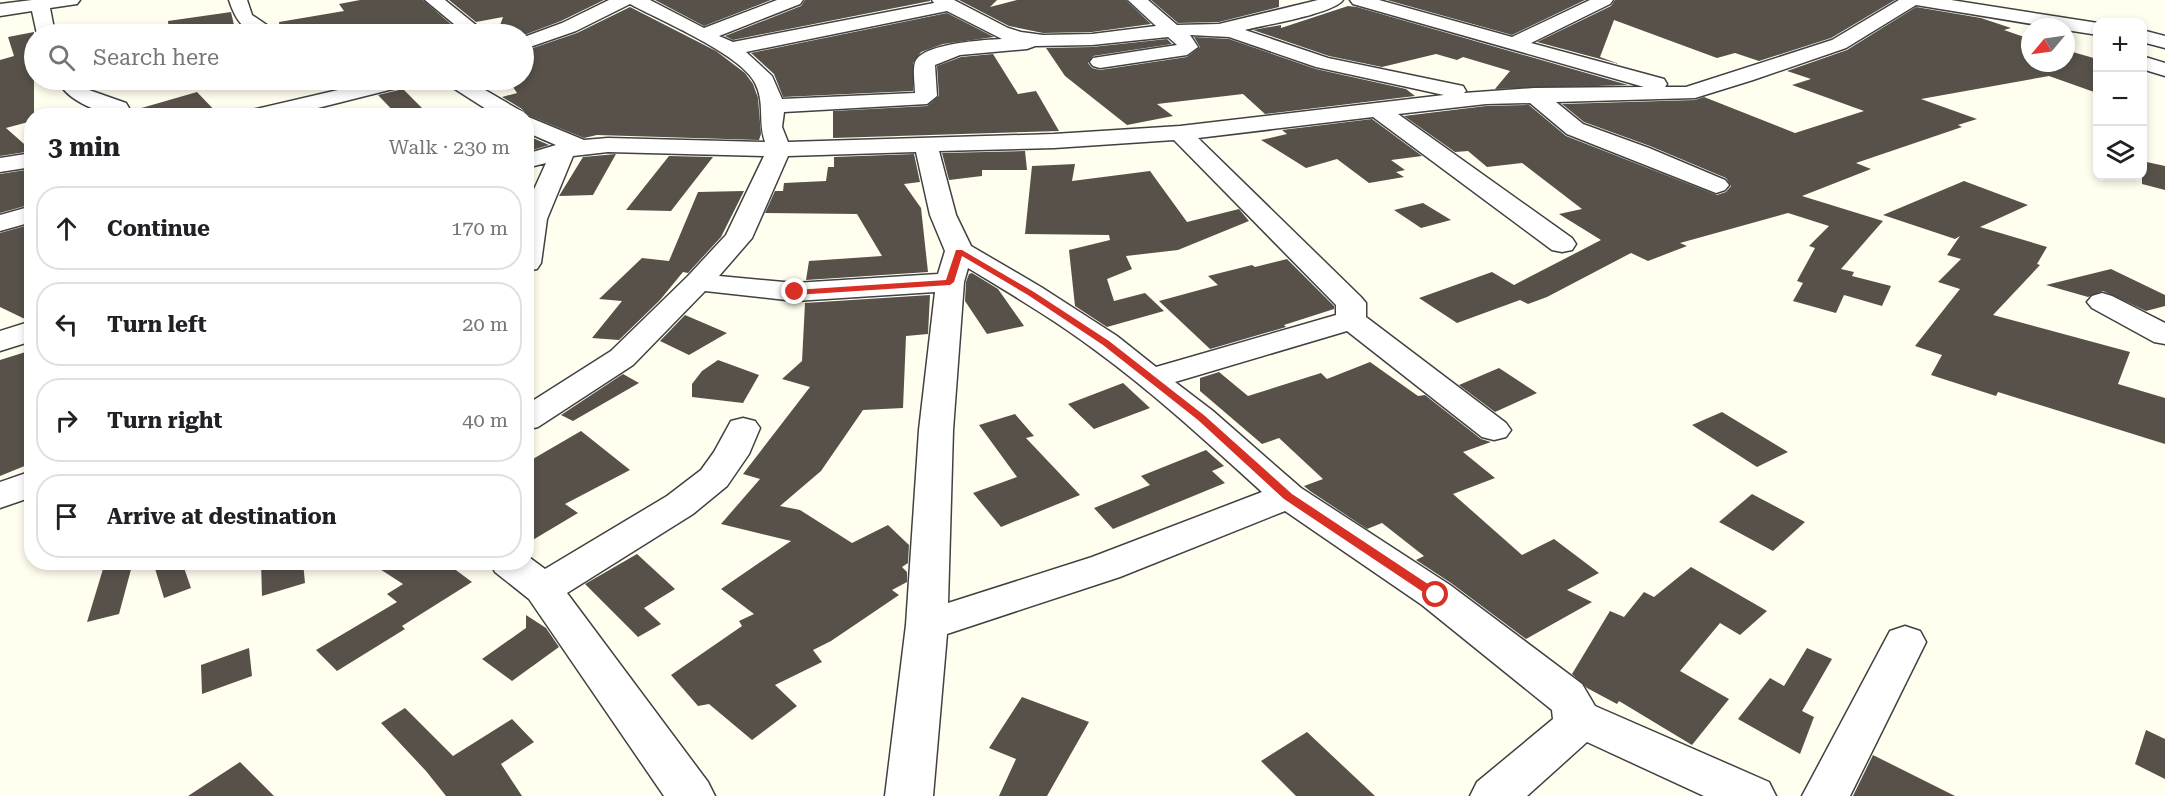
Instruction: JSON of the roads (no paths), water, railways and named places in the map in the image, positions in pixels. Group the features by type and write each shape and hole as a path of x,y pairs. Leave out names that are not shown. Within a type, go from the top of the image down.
{"street":[{"path":"0,10 71,0"},
{"path":"238,0 244,18 254,24"},
{"path":"434,0 464,24"},
{"path":"534,39 569,27 623,0"},
{"path":"534,415 622,358 698,282 738,238 779,149 771,127 773,106 765,80 750,64 730,49 636,0"},
{"path":"703,35 794,0"},
{"path":"1101,62 1188,47 1186,42 1137,0"},
{"path":"773,106 920,99 926,96 925,62 948,52 1041,41 1218,30 1271,19 1334,0"},
{"path":"1359,0 1687,93"},
{"path":"1515,43 1604,0"},
{"path":"534,159 572,148 608,145 779,149 1054,141 1180,133 1486,97 1687,93 1746,76 1839,44 1914,0 2028,18"},
{"path":"1987,0 2032,18"},
{"path":"730,49 945,2 1016,37 1041,41"},
{"path":"40,5 44,24"},
{"path":"2075,26 2093,28"},
{"path":"1218,30 1239,34 1303,57 1380,76 1486,97"},
{"path":"2075,35 2093,42"},
{"path":"2147,37 2165,40"},
{"path":"2147,64 2165,70"},
{"path":"74,90 81,95 118,108"},
{"path":"287,108 348,90"},
{"path":"470,90 500,108"},
{"path":"1534,95 1575,129 1641,153 1716,185"},
{"path":"1378,110 1562,244"},
{"path":"534,127 572,148"},
{"path":"1180,133 1351,303 1351,320"},
{"path":"909,796 927,625 936,430 954,267 926,145"},
{"path":"534,219 572,148"},
{"path":"0,165 24,161"},
{"path":"0,223 24,216"},
{"path":"698,282 795,292 954,267 1031,293 1106,343 1152,378 1201,418 1288,496 1436,595 1566,696 1573,706 1576,717 1570,731 1494,796"},
{"path":"2102,302 2165,335"},
{"path":"1152,378 1286,341 1351,320"},
{"path":"1351,320 1494,430"},
{"path":"0,342 24,333"},
{"path":"543,589 688,498 714,478 731,454 743,428"},
{"path":"0,496 24,486"},
{"path":"927,625 1106,567 1288,496"},
{"path":"519,570 543,589 691,796"},
{"path":"1826,796 1905,642"},
{"path":"1576,717 1752,796"}]}
